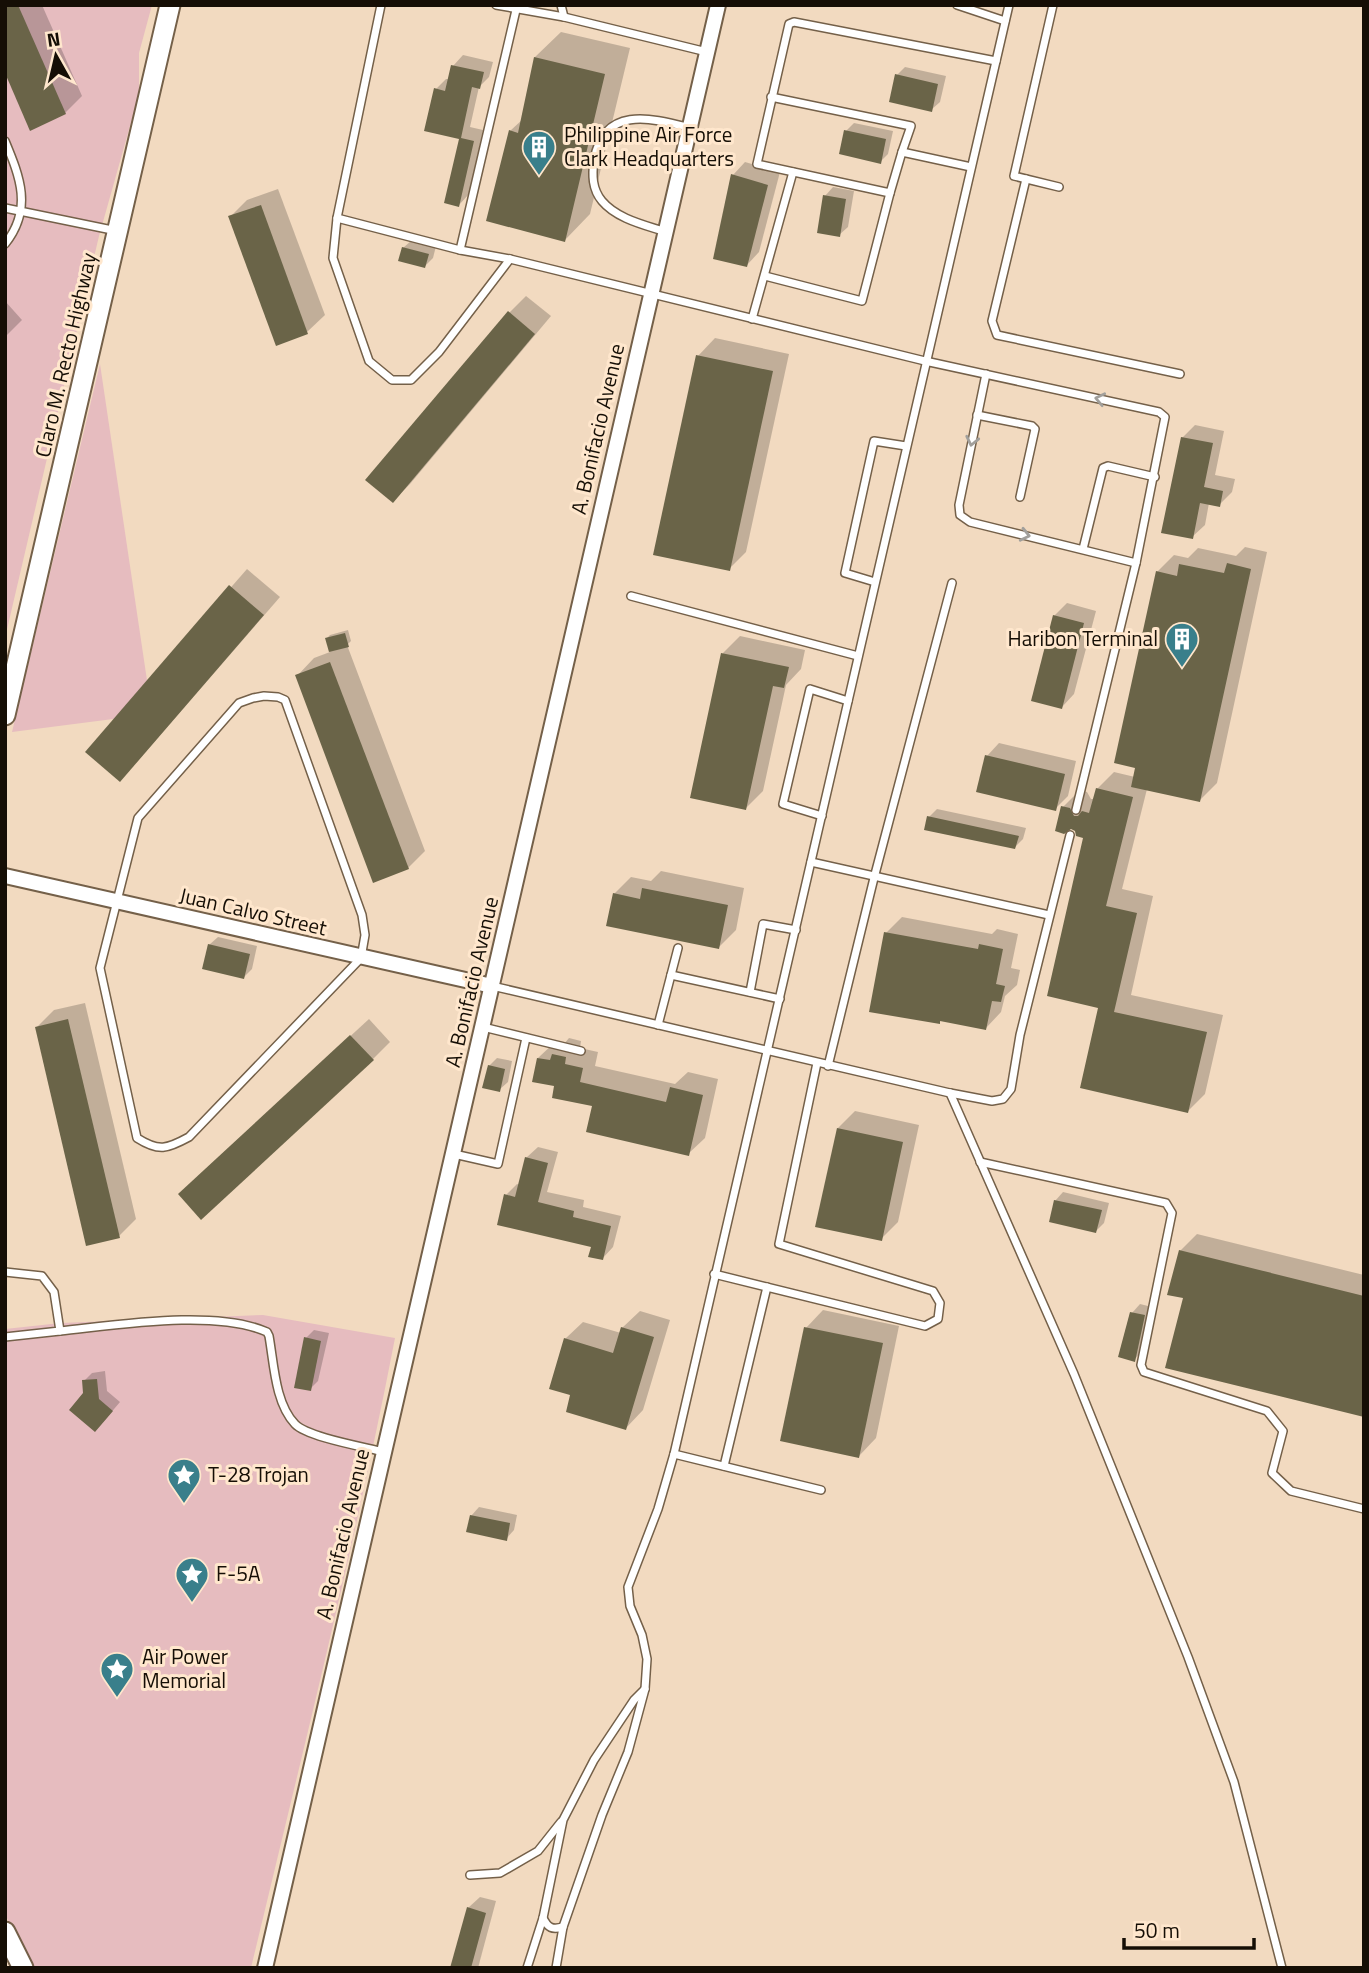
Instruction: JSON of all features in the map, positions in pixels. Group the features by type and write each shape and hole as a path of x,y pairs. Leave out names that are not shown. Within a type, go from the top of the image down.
{"main road":[{"name":"Claro M. Recto Highway","path":"5,715 170,5"},
{"path":"5,1932 23,1968"}],"street":[{"name":"A. Bonifacio Avenue","path":"265,1968 718,5"},
{"name":"Juan Calvo Street","path":"5,876 492,986"}],"lane":[{"path":"381,5 337,218 333,258 369,360 392,380 411,380 439,352 510,259"},
{"path":"496,5 564,17 707,52"},
{"path":"561,5 564,17"},
{"path":"957,5 1006,21"},
{"path":"556,1968 563,1927 602,1815 628,1752 645,1689 648,1659 642,1634 630,1606 628,1587 658,1508 674,1454 1009,5"},
{"path":"1053,5 1014,176 1059,187"},
{"path":"460,250 516,10"},
{"path":"890,193 757,164 789,24 794,22 996,61"},
{"path":"765,276 862,302 890,193 911,126 771,97"},
{"path":"666,232 633,221 604,203 595,190 592,171 595,155 601,138 612,126 626,120 653,119 691,128"},
{"path":"5,141 22,190 21,212 5,244"},
{"path":"902,152 971,167"},
{"path":"752,319 793,172"},
{"path":"1026,179 992,321 997,335 1180,374"},
{"path":"5,208 118,231"},
{"path":"337,218 925,361 1159,412 1165,417 1155,477 1076,810"},
{"path":"986,374 958,505 960,515 970,522 1136,563"},
{"path":"977,415 1032,426 1035,429 1020,498"},
{"path":"875,582 845,573 874,441 906,446"},
{"path":"1083,549 1103,468 1108,466 1155,477"},
{"path":"828,1066 874,878 952,583"},
{"path":"631,596 858,656"},
{"path":"822,816 783,804 810,689 848,701"},
{"path":"278,696 285,700 362,915 365,935 360,958 189,1137 171,1147 152,1148 137,1138 100,968 138,818 239,703 253,698 278,696"},
{"path":"492,986 950,1093 992,1101 1003,1099 1011,1090 1020,1035 1070,835"},
{"path":"811,862 1049,915"},
{"path":"750,992 763,924 796,930"},
{"path":"658,1025 678,948"},
{"path":"671,975 780,999"},
{"path":"483,1027 581,1051"},
{"path":"454,1154 498,1164 526,1038"},
{"path":"714,1274 925,1326 938,1319 940,1303 933,1291 779,1244 817,1063"},
{"path":"950,1093 1074,1374 1193,1669 1234,1782 1282,1968"},
{"path":"980,1162 1166,1203 1171,1213 1142,1369 1144,1372 1267,1411 1283,1430 1272,1473 1291,1491 1364,1509"},
{"path":"5,1272 42,1276 54,1292 61,1331"},
{"path":"724,1466 767,1287"},
{"path":"5,1337 172,1321 229,1320 250,1324 267,1332 285,1409 297,1427 384,1452"},
{"path":"674,1454 821,1490"},
{"path":"470,1875 500,1873 538,1851 563,1820 594,1760 634,1700 645,1689"},
{"path":"527,1968 543,1918 563,1820"},
{"path":"543,1918 549,1927 563,1927"}],"shaded area":[{"path":"5,5 152,5 139,53 139,94 99,236 5,638"},
{"path":"100,364 152,714 12,732"},
{"path":"263,1315 395,1338 345,1575 251,1968 31,1968 5,1914 5,1329 61,1323"}],"building":[{"path":"5,5 18,5 66,114 30,131 5,73"},
{"name":"Philippine Air Force Clark Headquarters","path":"534,57 605,74 565,242 486,221 509,130 518,133"},
{"path":"451,65 484,72 480,89 472,87 461,138 474,141 459,207 444,203 459,139 424,131 434,88 445,91"},
{"path":"895,74 938,84 932,112 889,102"},
{"path":"844,130 886,139 881,164 839,154"},
{"path":"731,174 768,185 747,267 713,259"},
{"path":"823,195 846,199 840,237 817,233"},
{"path":"261,205 308,334 276,346 228,216"},
{"path":"402,247 429,254 425,268 398,261"},
{"path":"508,311 535,334 393,503 365,480"},
{"path":"696,355 773,371 730,571 653,555"},
{"path":"1181,437 1213,443 1204,487 1223,491 1220,507 1200,503 1193,539 1161,533"},
{"name":"Haribon Terminal","path":"1227,563 1251,569 1200,802 1131,787 1135,768 1114,763 1156,571 1177,576 1179,564 1224,573"},
{"path":"229,585 264,615 120,782 85,752"},
{"path":"1053,615 1084,623 1062,709 1031,701"},
{"path":"345,633 349,647 329,652 325,638"},
{"path":"721,653 789,667 784,688 773,686 746,810 690,798"},
{"path":"330,662 409,869 373,883 295,675"},
{"path":"985,755 1065,774 1056,811 976,792"},
{"path":"1096,788 1133,797 1106,906 1137,913 1114,1012 1207,1032 1188,1113 1080,1088 1098,1008 1047,996 1083,838 1076,836 1071,829 1064,834 1055,831 1061,806 1070,808 1074,816 1078,816 1082,811 1089,813"},
{"path":"927,816 1019,836 1015,849 924,830"},
{"path":"642,888 728,905 719,949 606,926 613,893 640,899"},
{"path":"884,932 978,949 979,944 1003,949 996,984 1005,986 1001,1002 992,1001 986,1030 869,1012"},
{"path":"208,944 250,954 244,979 202,969"},
{"path":"68,1019 120,1238 86,1246 35,1027"},
{"path":"350,1035 374,1060 201,1220 178,1194"},
{"path":"552,1054 566,1057 565,1064 583,1068 580,1082 666,1102 670,1087 703,1095 689,1156 586,1132 592,1106 552,1098 554,1086 532,1082 537,1058 550,1060"},
{"path":"488,1065 505,1069 500,1092 482,1088"},
{"path":"837,1128 903,1142 882,1241 815,1227"},
{"path":"525,1157 548,1163 538,1202 574,1211 573,1217 611,1226 603,1260 588,1257 591,1247 497,1225 504,1194 515,1197"},
{"path":"1054,1200 1102,1210 1096,1233 1049,1222"},
{"path":"1179,1250 1364,1296 1364,1417 1165,1368 1183,1298 1167,1295"},
{"path":"1130,1312 1145,1315 1135,1362 1118,1357"},
{"path":"621,1327 654,1337 626,1430 566,1412 570,1395 549,1389 564,1338 613,1353"},
{"path":"804,1327 883,1343 859,1458 780,1441"},
{"path":"304,1337 321,1341 311,1391 294,1388"},
{"path":"97,1379 99,1399 113,1411 95,1432 69,1410 83,1393 82,1380"},
{"path":"470,1515 510,1523 507,1541 466,1532"},
{"path":"467,1907 486,1913 471,1968 450,1968"}],"place":[{"name":"Philippine Air Force Clark Headquarters","path":"539,177"},
{"name":"Haribon Terminal","path":"1182,669"},
{"name":"T-28 Trojan","path":"184,1505"},
{"name":"F-5A","path":"192,1604"},
{"name":"Air Power Memorial","path":"117,1699"}]}
